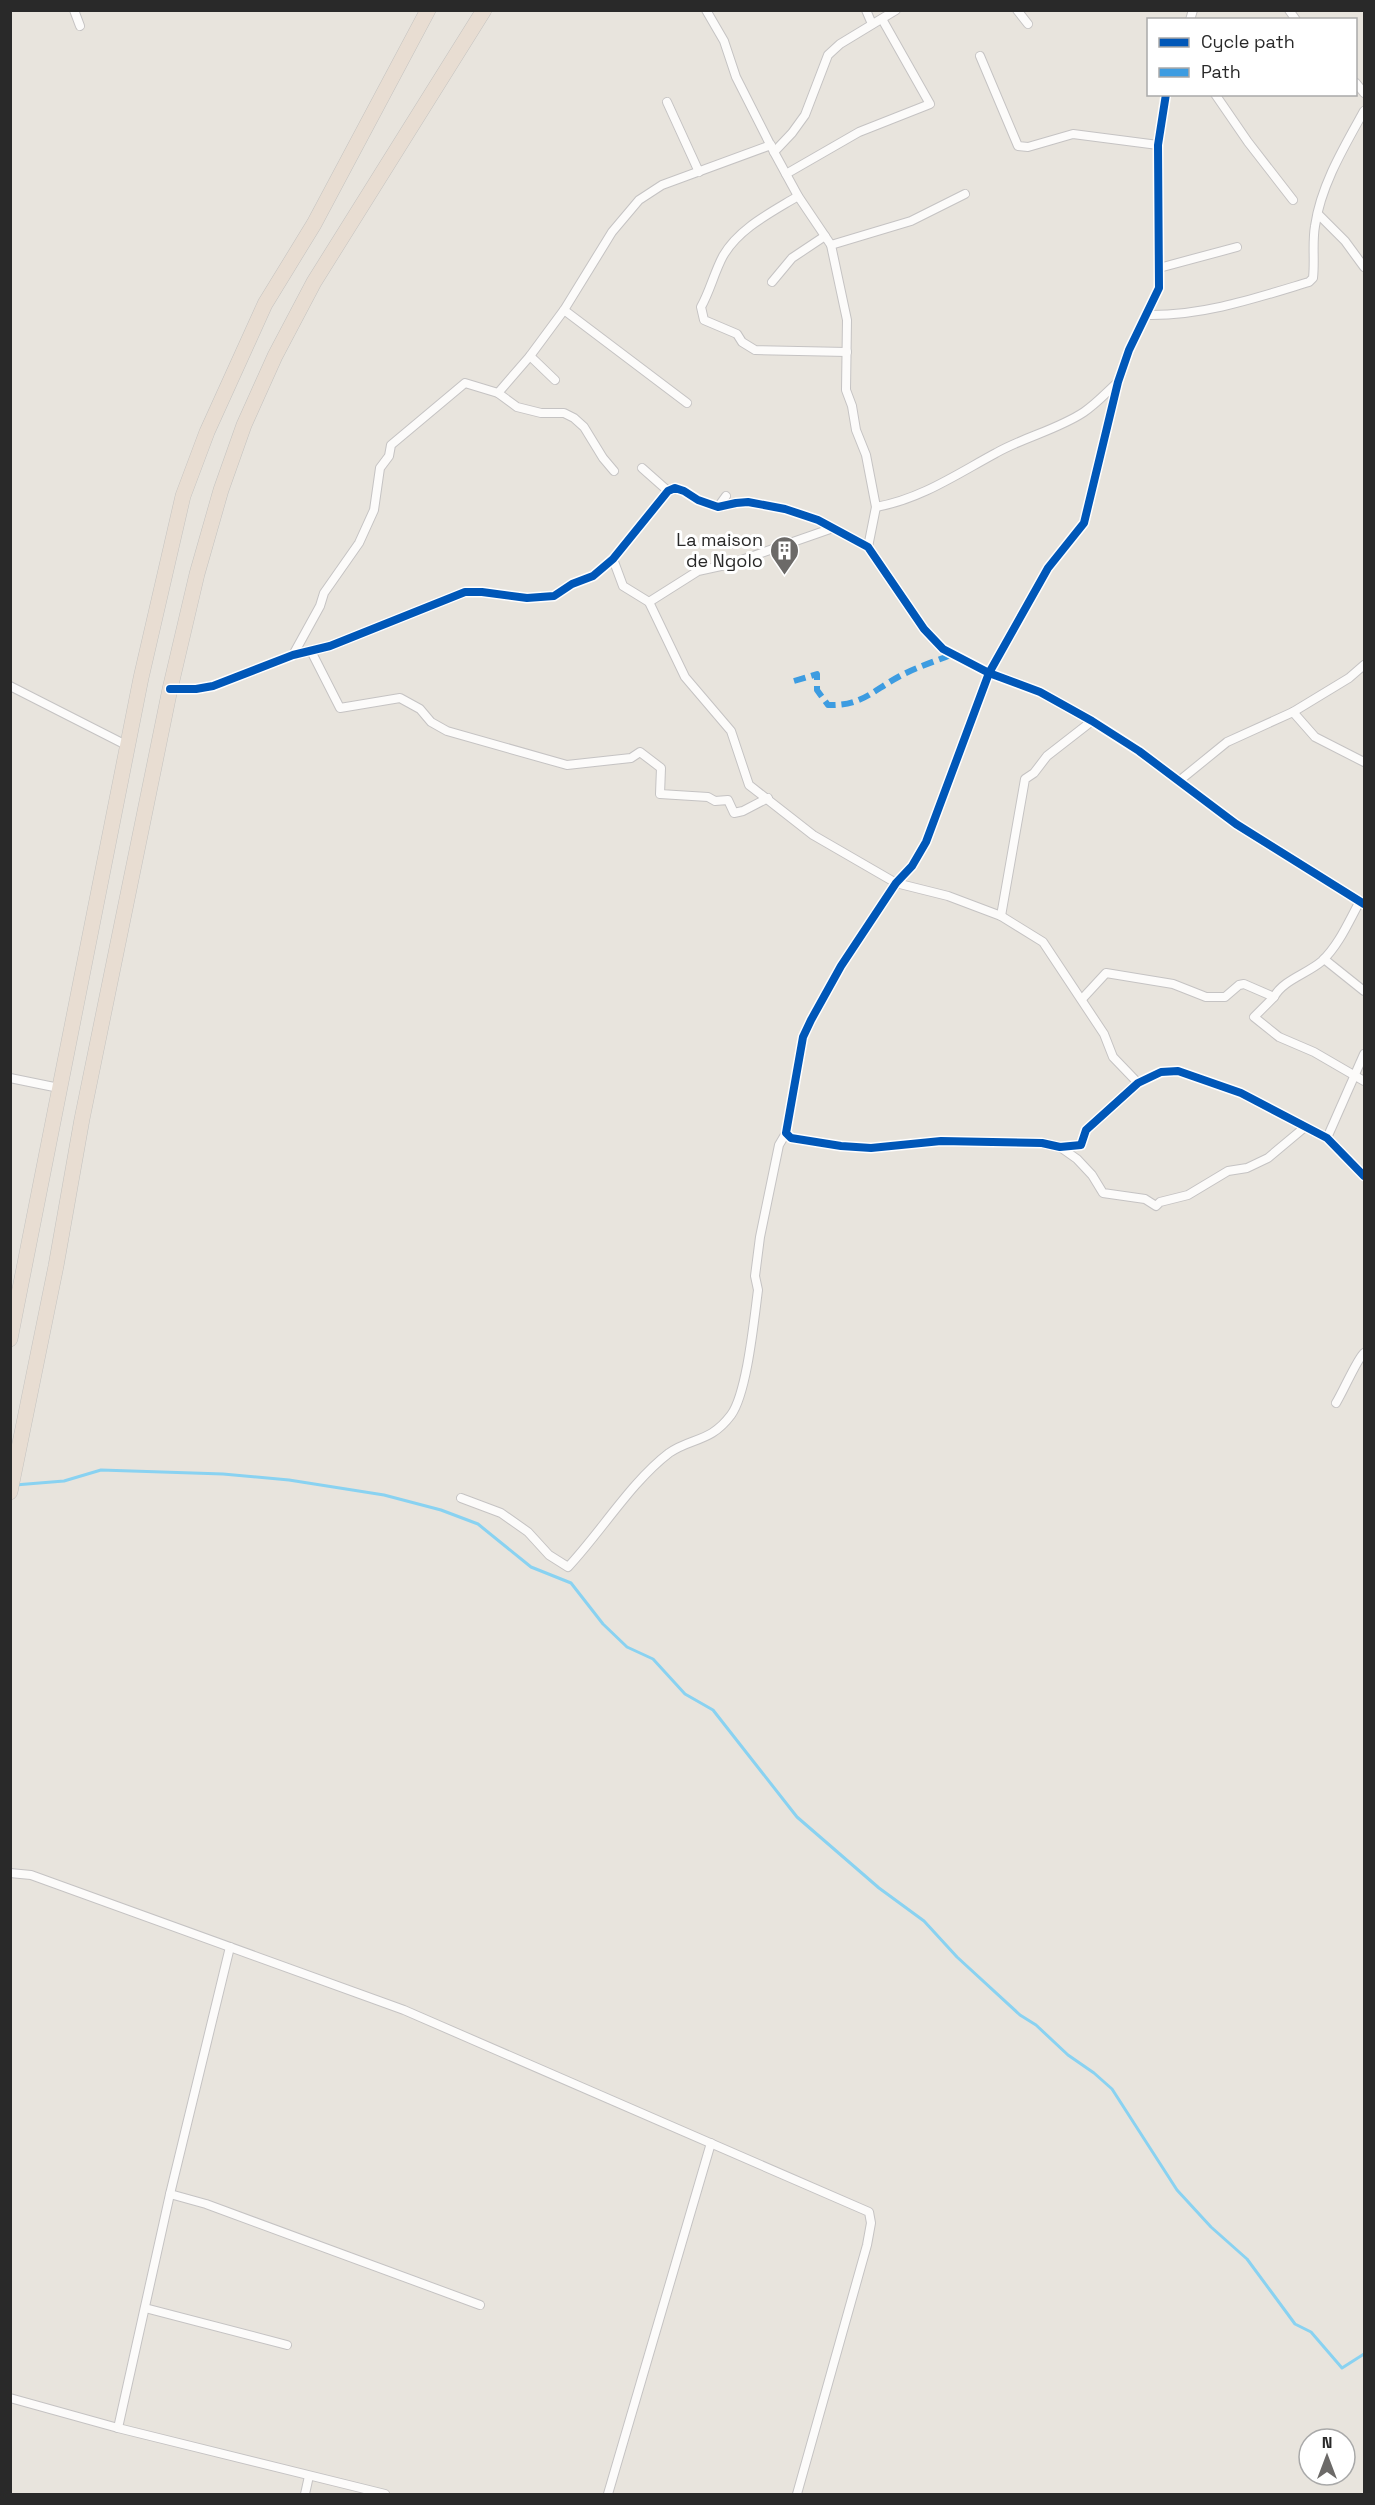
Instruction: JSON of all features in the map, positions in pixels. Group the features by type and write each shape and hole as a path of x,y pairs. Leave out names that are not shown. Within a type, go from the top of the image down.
{"highway":[{"path":"10,1339 128,746 183,496 207,432 265,303 314,224 428,10"},
{"path":"10,1492 56,1266 82,1119 170,689 197,574 221,490 244,425 275,356 340,238 484,10"}],"street":[{"path":"74,10 80,26"},
{"path":"706,10 724,40 736,77 772,148 798,196 831,245 847,320 846,390 852,406 856,430 866,455 876,507 868,547"},
{"path":"866,10 872,24"},
{"path":"498,393 530,356 564,309 612,232 639,200 662,185 772,148 792,133 805,114 828,55 840,44 897,10"},
{"path":"1017,10 1028,24"},
{"path":"786,174 859,132 930,104 882,19"},
{"path":"980,56 1018,146 1028,147 1073,134 1158,145"},
{"path":"460,1498 501,1513 528,1532 549,1555 568,1567 592,1542 634,1488 670,1452 713,1434 731,1415 742,1394 758,1290 755,1276 760,1237 779,1145 786,1133 806,1029 841,966 896,883 912,866 926,842 988,673 1048,568 1084,523 1118,382 1129,350 1160,288 1158,145 1166,96"},
{"path":"1216,96 1248,142 1293,200"},
{"path":"667,102 699,172"},
{"path":"1147,315 1171,315 1200,311 1242,302 1309,282 1313,278 1314,228 1318,214 1336,161 1365,111"},
{"path":"831,245 910,220 965,195"},
{"path":"798,196 757,221 733,242 723,257 709,294 701,307 702,315 704,320 737,334 742,342 755,350 847,352"},
{"path":"1318,214 1345,240 1365,267"},
{"path":"772,282 792,258 825,236"},
{"path":"1159,268 1236,247"},
{"path":"564,309 687,404"},
{"path":"530,356 555,380"},
{"path":"876,507 895,503 921,493 957,476 997,452 1084,412 1118,382"},
{"path":"293,656 320,606 324,593 359,543 374,510 380,468 389,456 391,445 465,383 498,393 517,407 541,413 564,413 574,418 584,427 614,471"},
{"path":"642,468 668,491"},
{"path":"170,689 196,689 213,686 293,656 362,635 453,595 465,592 527,598 554,596 572,584 593,576 613,559 668,491 675,488 718,507 748,502 776,507 833,528 868,547 924,629 943,649 988,673 1040,692 1092,721 1139,751 1236,824 1362,903 1324,959 1312,969 1278,989 1274,997 1254,1017 1279,1037 1314,1052 1365,1081"},
{"path":"718,507 726,496"},
{"path":"649,602 698,571 730,564 833,528"},
{"path":"613,559 622,586 649,602 685,677 730,730 749,785 813,835 896,883 948,896 1001,916 1042,942 1104,1034 1113,1057 1138,1083"},
{"path":"311,651 340,708 400,699 420,709 431,722 447,731 567,765 631,758 640,752 661,768 660,794 708,797 715,801 728,800 734,813 743,811 768,798"},
{"path":"1179,781 1227,742 1293,712 1349,678 1365,665"},
{"path":"11,687 128,746"},
{"path":"1293,712 1315,737 1365,762"},
{"path":"1001,916 1024,779 1034,773 1047,756 1092,721"},
{"path":"1324,959 1365,990"},
{"path":"1061,970 1082,999"},
{"path":"1082,999 1106,973 1173,984 1206,997 1225,997 1239,985 1244,984 1274,997"},
{"path":"1075,992 1082,999"},
{"path":"1327,1138 1365,1054"},
{"path":"786,1133 791,1138 871,1148 941,1141 1042,1143 1060,1147 1081,1145 1086,1130 1138,1083 1161,1071 1178,1071 1241,1093 1327,1138 1365,1176"},
{"path":"10,1078 59,1088"},
{"path":"1060,1147 1077,1159 1092,1175 1103,1193 1145,1199 1156,1206 1160,1202 1188,1194 1228,1171 1247,1168 1268,1158 1305,1127"},
{"path":"1336,1403 1363,1358"},
{"path":"10,1873 31,1875 404,2010 869,2212 871,2223 867,2245 797,2494"},
{"path":"118,2428 170,2194 230,1947"},
{"path":"608,2494 711,2143"},
{"path":"170,2194 206,2204 480,2305"},
{"path":"145,2308 287,2345"},
{"path":"10,2398 118,2428 385,2494"},
{"path":"305,2494 309,2476"}],"waterway":[{"path":"15,1485 64,1481 101,1470 223,1474 289,1480 384,1495 441,1510 478,1524 531,1567 571,1583 603,1624 627,1647 653,1659 685,1694 713,1710 797,1817 879,1888 924,1921 957,1957 1020,2015 1036,2025 1068,2055 1112,2089 1177,2190 1211,2227 1247,2259 1295,2324 1311,2332 1342,2368 1364,2354"}],"marked path":[{"path":"794,681 817,674 817,690 828,705 840,705 858,700 906,673 953,654"}],"cycle path":[{"path":"1166,96 1158,145 1159,288 1129,350 1118,382 1084,523 1048,568 989,673 926,842 912,866 896,883 841,966 811,1020 803,1037 786,1133 791,1138 871,1148 941,1141 1042,1143 1060,1147 1081,1145 1086,1130 1138,1083 1161,1072 1178,1071 1241,1093 1327,1138 1364,1176"},
{"path":"170,689 196,689 213,686 293,655 330,646 465,592 527,598 554,596 572,584 593,576 613,559 668,491 675,488 718,507 748,502 785,509 818,520 868,547 924,629 943,649 989,673 1040,692 1092,721 1139,751 1236,824 1364,904"}],"place":[{"name":"La maison de Ngolo","path":"784,576"}]}
